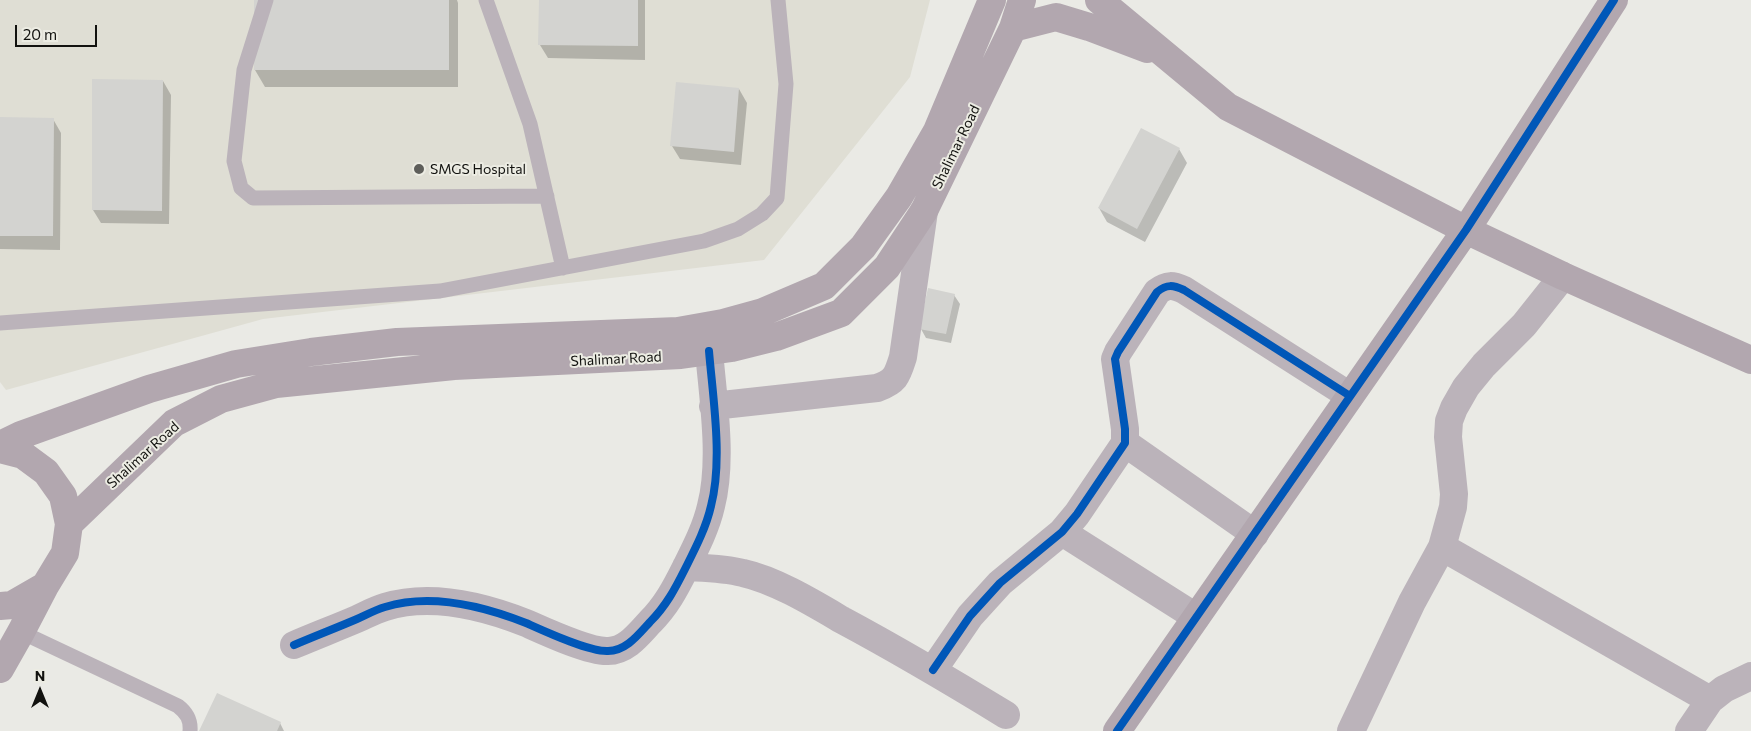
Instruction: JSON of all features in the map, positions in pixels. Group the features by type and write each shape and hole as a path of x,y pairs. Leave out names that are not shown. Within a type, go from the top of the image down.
{"main road":[{"path":"0,447 21,435 149,389 236,364 397,342 678,331 722,323 763,312 824,286 863,247 899,197 937,131 992,0"},
{"name":"Shalimar Road","path":"69,524 174,424 221,399 276,384 454,366 681,356 732,348 776,337 841,314 887,267 924,211 1013,28 1022,0"},
{"path":"1099,0 1228,107 1466,230 1562,276 1751,360"},
{"path":"1128,0 1140,34"},
{"path":"1116,731 1466,230 1614,0"},
{"path":"1013,28 1056,17 1090,27 1169,58"},
{"path":"0,447 23,456 46,472 63,496 69,524 65,553 0,669"},
{"path":"0,606 12,605 45,586"}],"street":[{"path":"713,406 877,388 890,383 897,375 904,357 924,211"},
{"path":"1351,731 1412,602 1442,547 1453,507 1454,494 1448,437 1449,421 1454,408 1466,386 1524,325 1562,276"},
{"path":"933,670 970,616 1000,583 1062,532 1077,514 1125,443 1125,429 1115,359 1157,292 1164,286 1171,285 1184,290 1350,396"},
{"path":"294,645 384,607 407,602 437,602 465,605 506,615 589,648 605,652 623,647 636,637 670,599 696,549 711,507 716,478 716,436 709,351"},
{"path":"1125,443 1255,534"},
{"path":"1062,532 1196,617"},
{"path":"1442,547 1710,700"},
{"path":"686,567 716,568 743,573 763,580 810,602 933,670 1006,715"},
{"path":"1689,731 1710,700 1724,689 1751,676"}],"lane":[{"path":"266,0 244,70 234,162 241,188 253,198 547,196"},
{"path":"486,0 530,124 563,268"},
{"path":"0,322 440,291 704,241 738,228 762,214 776,198 786,84 778,0"},
{"path":"21,632 178,706 186,712 190,719 190,731"}],"shaded area":[{"name":"SMGS Hospital","path":"0,0 930,0 910,77 764,260 263,319 6,390 0,382"}],"building":[{"path":"254,0 449,0 449,70 254,70"},
{"path":"539,0 638,0 638,46 538,45"},
{"path":"92,79 163,80 162,211 92,210"},
{"path":"676,82 739,88 734,152 670,146"},
{"path":"0,117 54,118 53,236 0,236"},
{"path":"1141,128 1180,148 1137,229 1098,208"},
{"path":"928,288 955,294 946,334 919,329"},
{"path":"217,693 281,722 277,731 199,731"}],"cycle path":[{"path":"1117,731 1466,230 1614,0"},
{"path":"933,670 970,616 1000,583 1062,532 1077,514 1125,443 1125,429 1115,359 1157,292 1161,289 1170,286 1184,290 1350,396"},
{"path":"294,645 381,608 420,601 456,603 492,611 590,648 608,651 626,645 656,616 670,597 696,546 709,514 715,488 717,449 709,351"}],"place":[{"name":"SMGS Hospital","path":"419,169"}]}
